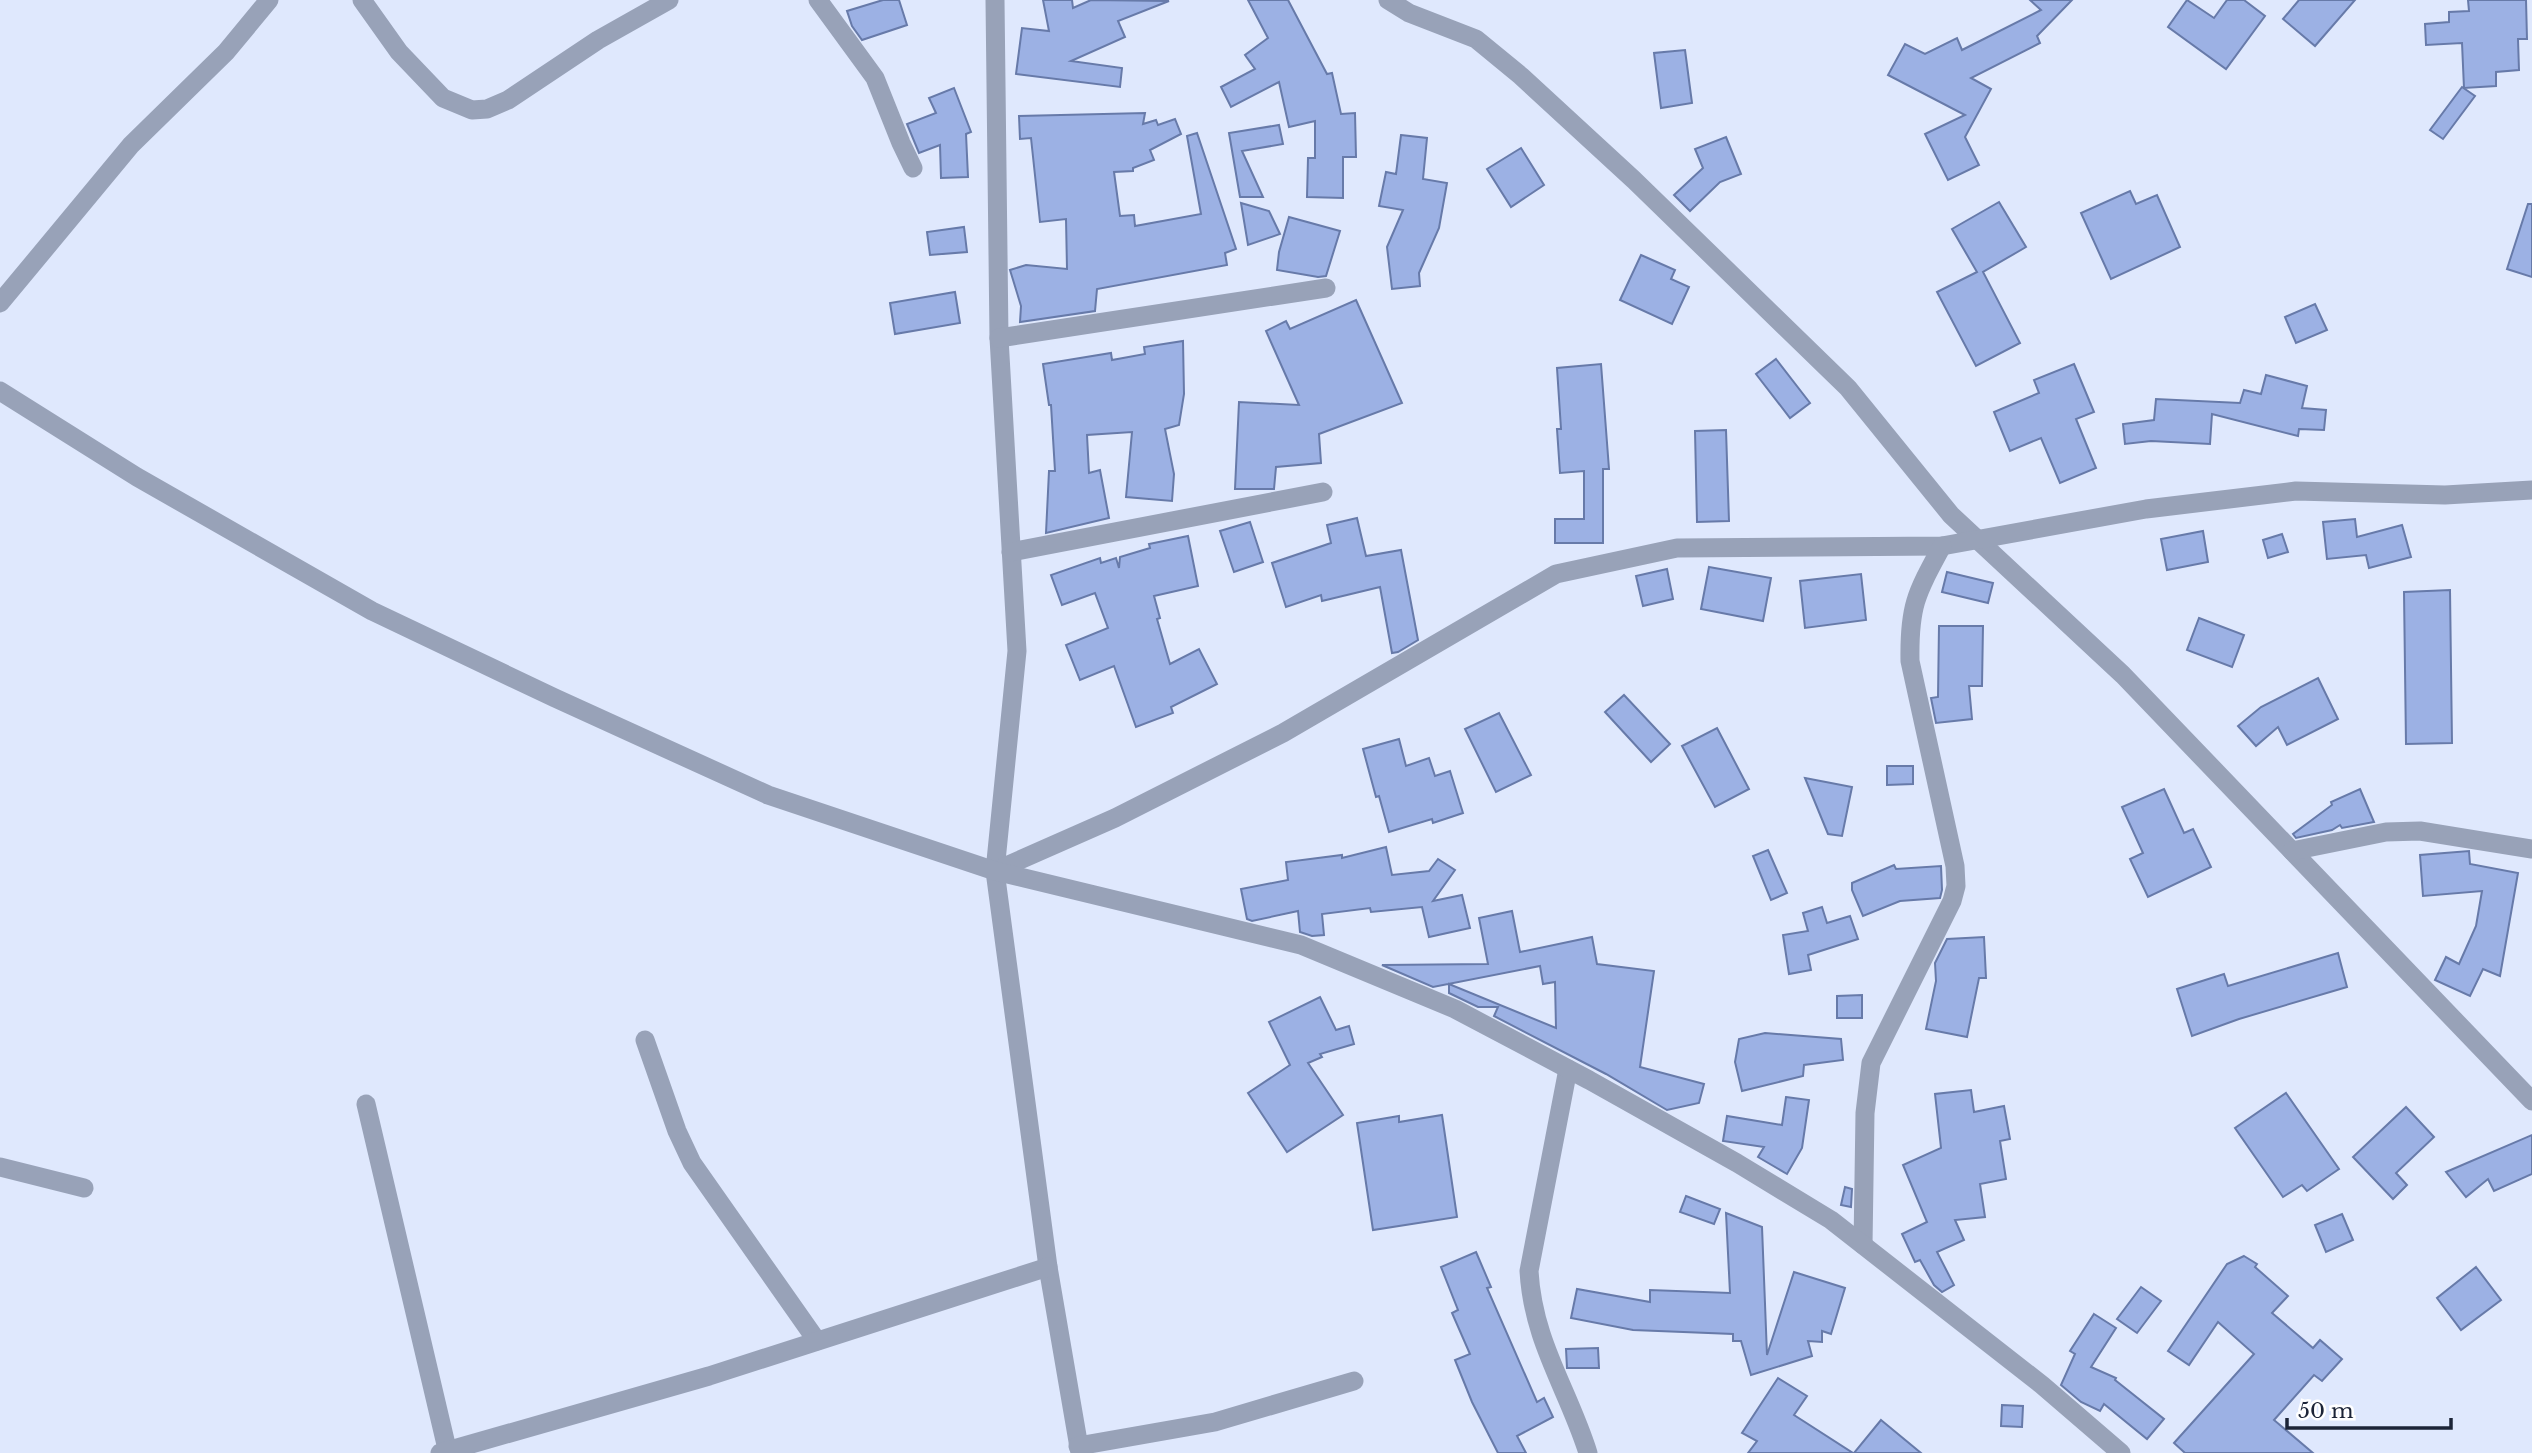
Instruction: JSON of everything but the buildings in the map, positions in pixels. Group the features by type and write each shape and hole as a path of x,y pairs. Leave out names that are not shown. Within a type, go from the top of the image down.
{"street":[{"path":"0,303 131,145 226,52 269,0"},
{"path":"362,0 399,52 443,98 472,110 487,109 508,100 598,40 669,0"},
{"path":"818,0 875,78 913,168"},
{"path":"995,0 999,338 1017,651 995,871 1048,1268 1079,1450 1215,1422 1354,1381"},
{"path":"1388,0 1409,13 1476,39 1521,76 1634,180 1848,388 1951,514 2123,676 2532,1101"},
{"path":"999,338 1326,288"},
{"path":"1,394 138,477 372,611 768,795 995,871 1301,945 1455,1009 1737,1163 1831,1220 2042,1385 2121,1453"},
{"path":"995,871 1115,818 1283,733 1556,574 1677,548 1942,547 2146,509 2296,491 2445,495 2532,490"},
{"path":"1011,552 1323,492"},
{"path":"1863,1245 1865,1113 1871,1063 1952,901 1956,886 1955,866 1910,661 1909,631 1914,602 1942,547"},
{"path":"2292,851 2386,832 2420,831 2532,849"},
{"path":"645,1040 677,1131 692,1163 817,1341"},
{"path":"1568,1069 1529,1272 1531,1300 1537,1326 1588,1453"},
{"path":"366,1104 445,1452 696,1379 1048,1268"},
{"path":"0,1167 85,1188"}]}
